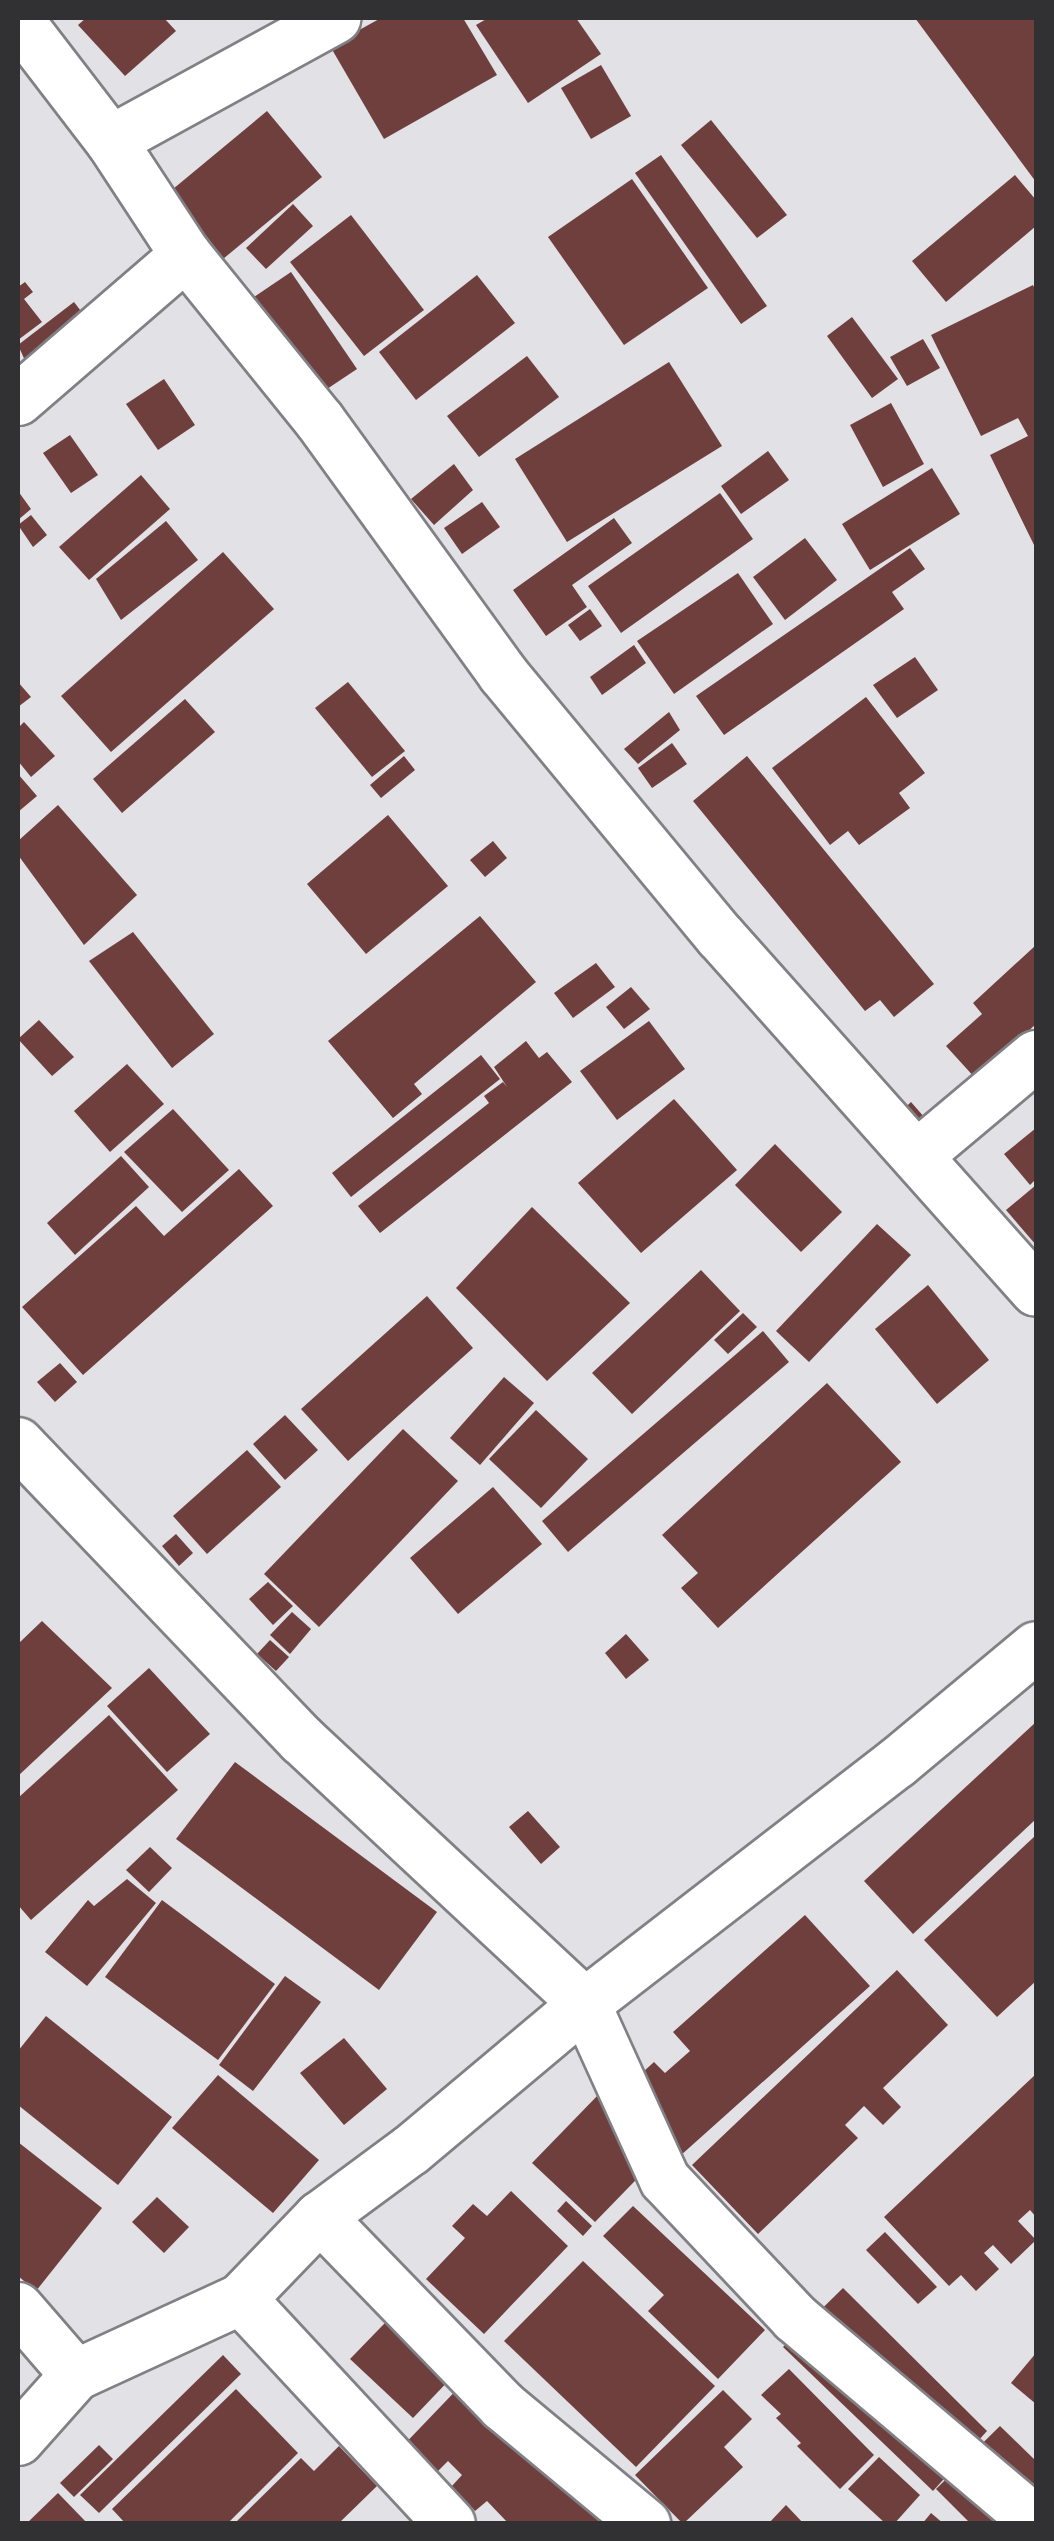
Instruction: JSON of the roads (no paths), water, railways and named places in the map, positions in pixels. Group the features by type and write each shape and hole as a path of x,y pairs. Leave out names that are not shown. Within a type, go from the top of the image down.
{"street":[{"path":"111,141 336,18"},
{"path":"18,20 111,141 186,255 320,421 504,674 720,936 1036,1290"},
{"path":"18,400 186,255"},
{"path":"918,1154 1036,1056"},
{"path":"18,1443 302,1740 585,2004 666,2180 795,2318 1036,2522"},
{"path":"18,2440 76,2375 241,2299 320,2217 411,2150 585,2004 897,1764 1036,1647"},
{"path":"320,2217 502,2406 645,2524"},
{"path":"241,2299 450,2524"},
{"path":"18,2308 76,2375"}]}
